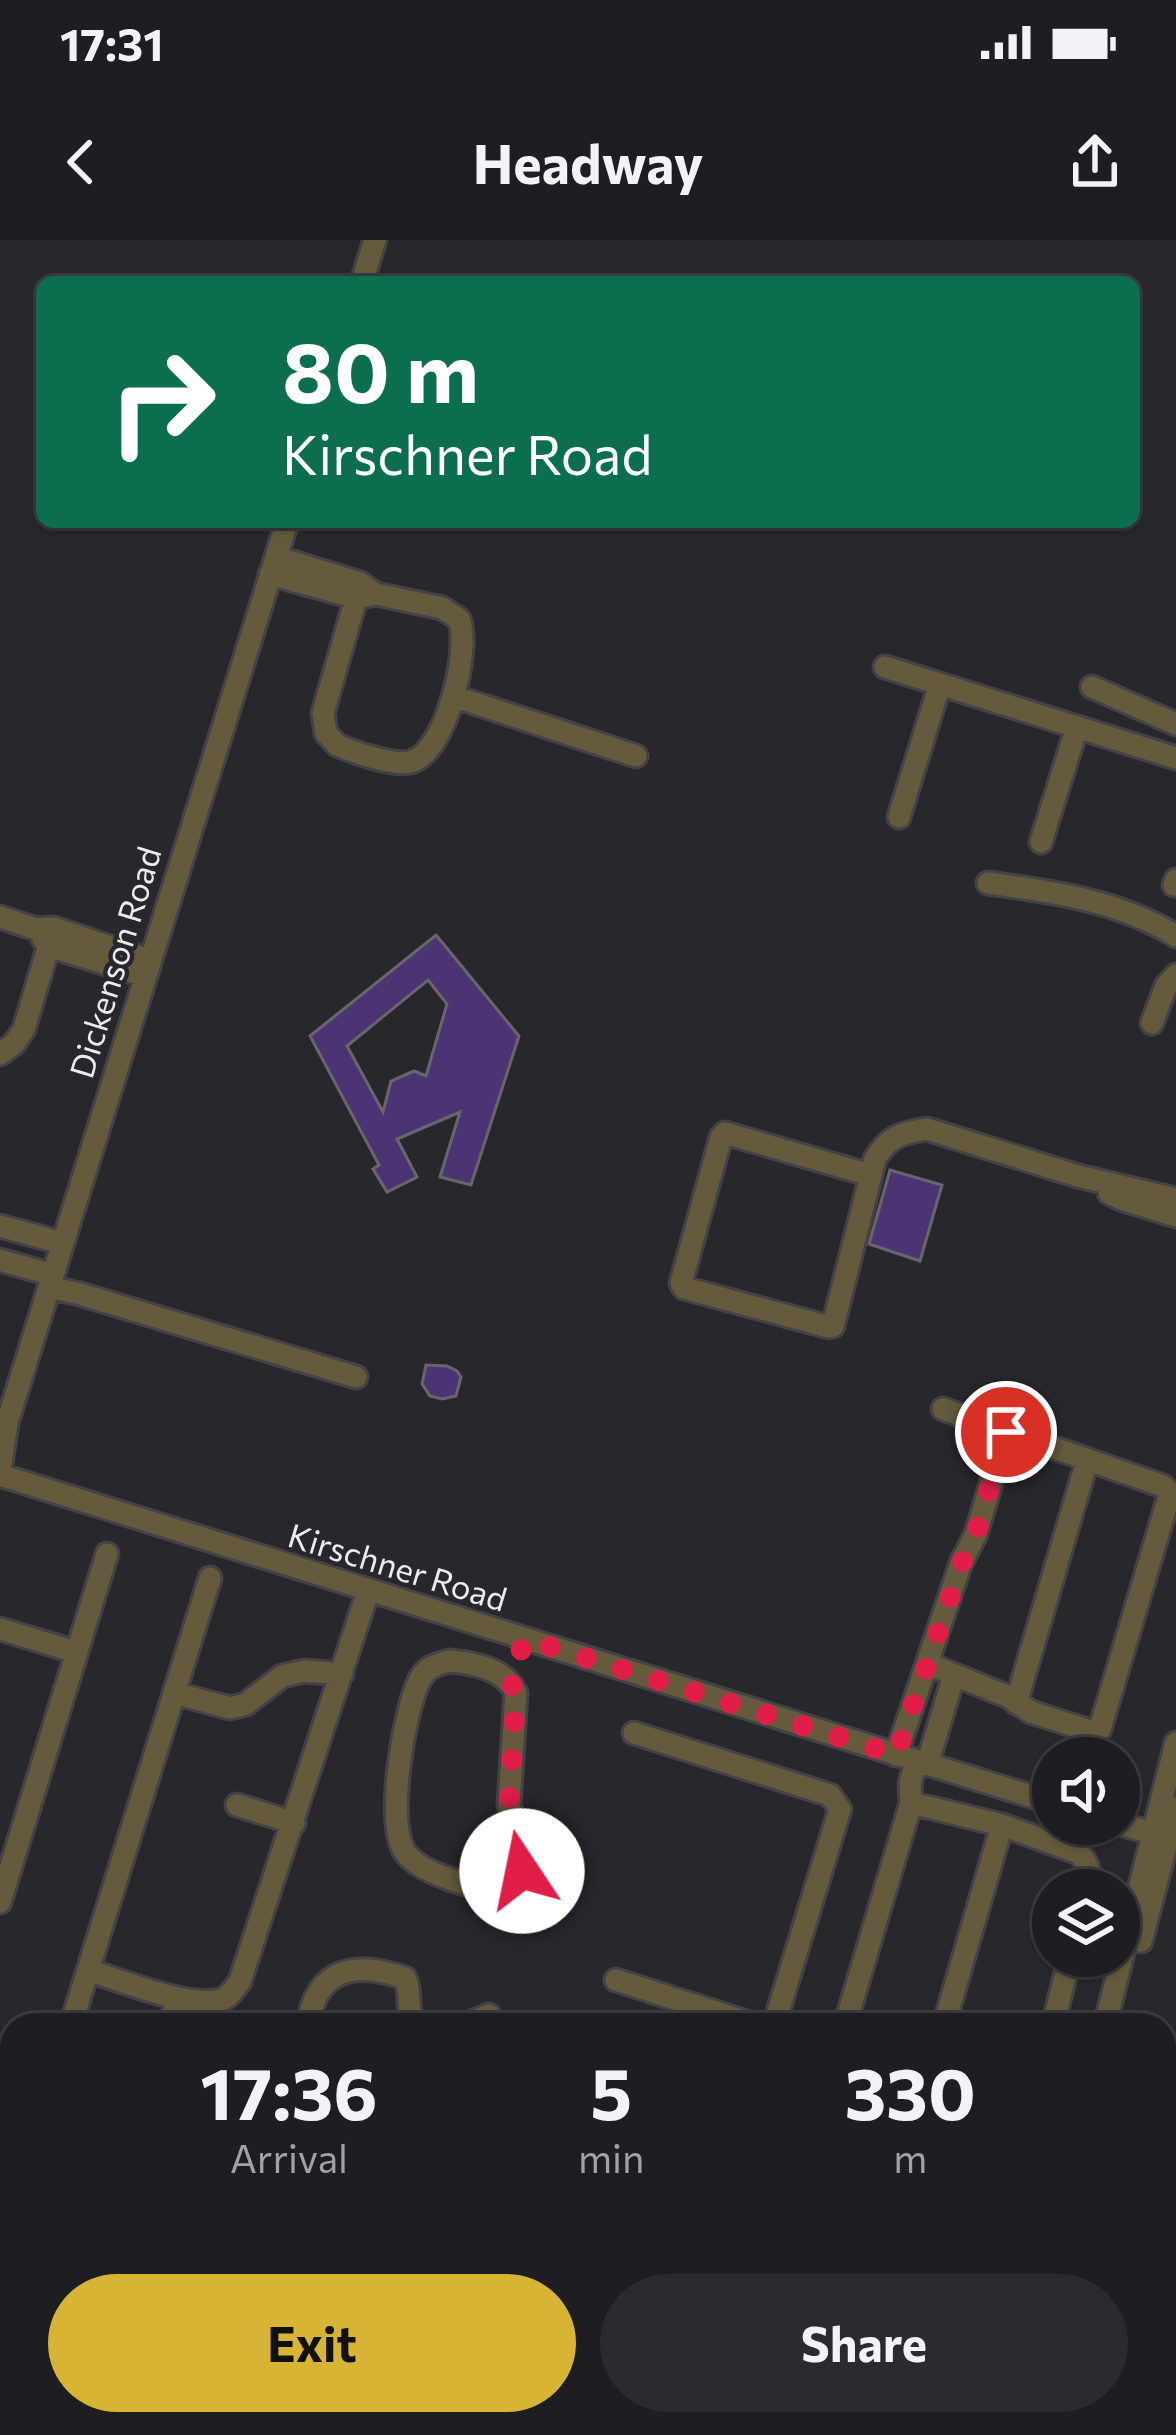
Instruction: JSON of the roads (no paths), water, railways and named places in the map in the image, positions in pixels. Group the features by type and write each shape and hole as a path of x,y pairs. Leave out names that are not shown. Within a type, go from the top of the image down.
{"street":[{"path":"364,276 375,240"},
{"name":"Dickenson Road","path":"0,1470 3,1429 284,528"},
{"path":"273,566 442,608 460,619 464,640 453,696 437,737 414,761 398,763 345,749 332,741 322,723 364,592"},
{"path":"885,667 1176,758"},
{"path":"899,818 940,684"},
{"path":"1092,687 1176,724"},
{"path":"453,696 637,756"},
{"path":"1041,842 1077,727"},
{"path":"988,883 1061,893 1176,935"},
{"path":"0,917 147,968"},
{"path":"0,1054 25,1029 46,934"},
{"path":"1152,1023 1166,986 1176,975"},
{"path":"870,1174 725,1133 681,1283 684,1288 833,1326 870,1174 885,1143 904,1132 927,1129 1078,1177 1176,1199"},
{"path":"1078,1177 1121,1199 1176,1216"},
{"path":"0,1226 62,1244"},
{"path":"0,1260 80,1294 356,1377"},
{"path":"928,1664 1030,1712 1094,1732 1100,1729 1170,1493 1163,1486 943,1409"},
{"path":"849,2013 911,1803 928,1664 976,1534 1006,1432"},
{"path":"1016,1703 1087,1461"},
{"name":"Kirschner Road","path":"0,1470 368,1591 1032,1798"},
{"path":"0,1902 106,1554"},
{"path":"75,2013 210,1578"},
{"path":"90,1971 177,1999 220,2000 240,1981 368,1591"},
{"path":"0,1629 76,1652"},
{"path":"510,1681 493,1670 464,1662 431,1666 420,1679 407,1721 396,1792 396,1825 403,1850 415,1862 455,1880 506,1893 522,1871 522,1845 509,1805 516,1693 510,1681 525,1639"},
{"path":"174,1693 230,1708 246,1704 282,1676 304,1671 342,1674"},
{"path":"913,1761 954,1675"},
{"path":"634,1733 837,1801 840,1808 778,2013"},
{"path":"1122,2013 1161,1836 1176,1743"},
{"path":"911,1803 1002,1825 1079,1853 1089,1869"},
{"path":"237,1805 294,1823"},
{"path":"1109,2013 1161,1836 1176,1808"},
{"path":"947,2013 1002,1825"},
{"path":"1140,1830 1161,1836"},
{"path":"310,2013 329,1981 362,1968 405,1978 410,1988 408,2013"},
{"path":"1056,2013 1065,1977"},
{"path":"616,1980 719,2013"},
{"path":"173,2013 177,1999"}]}
